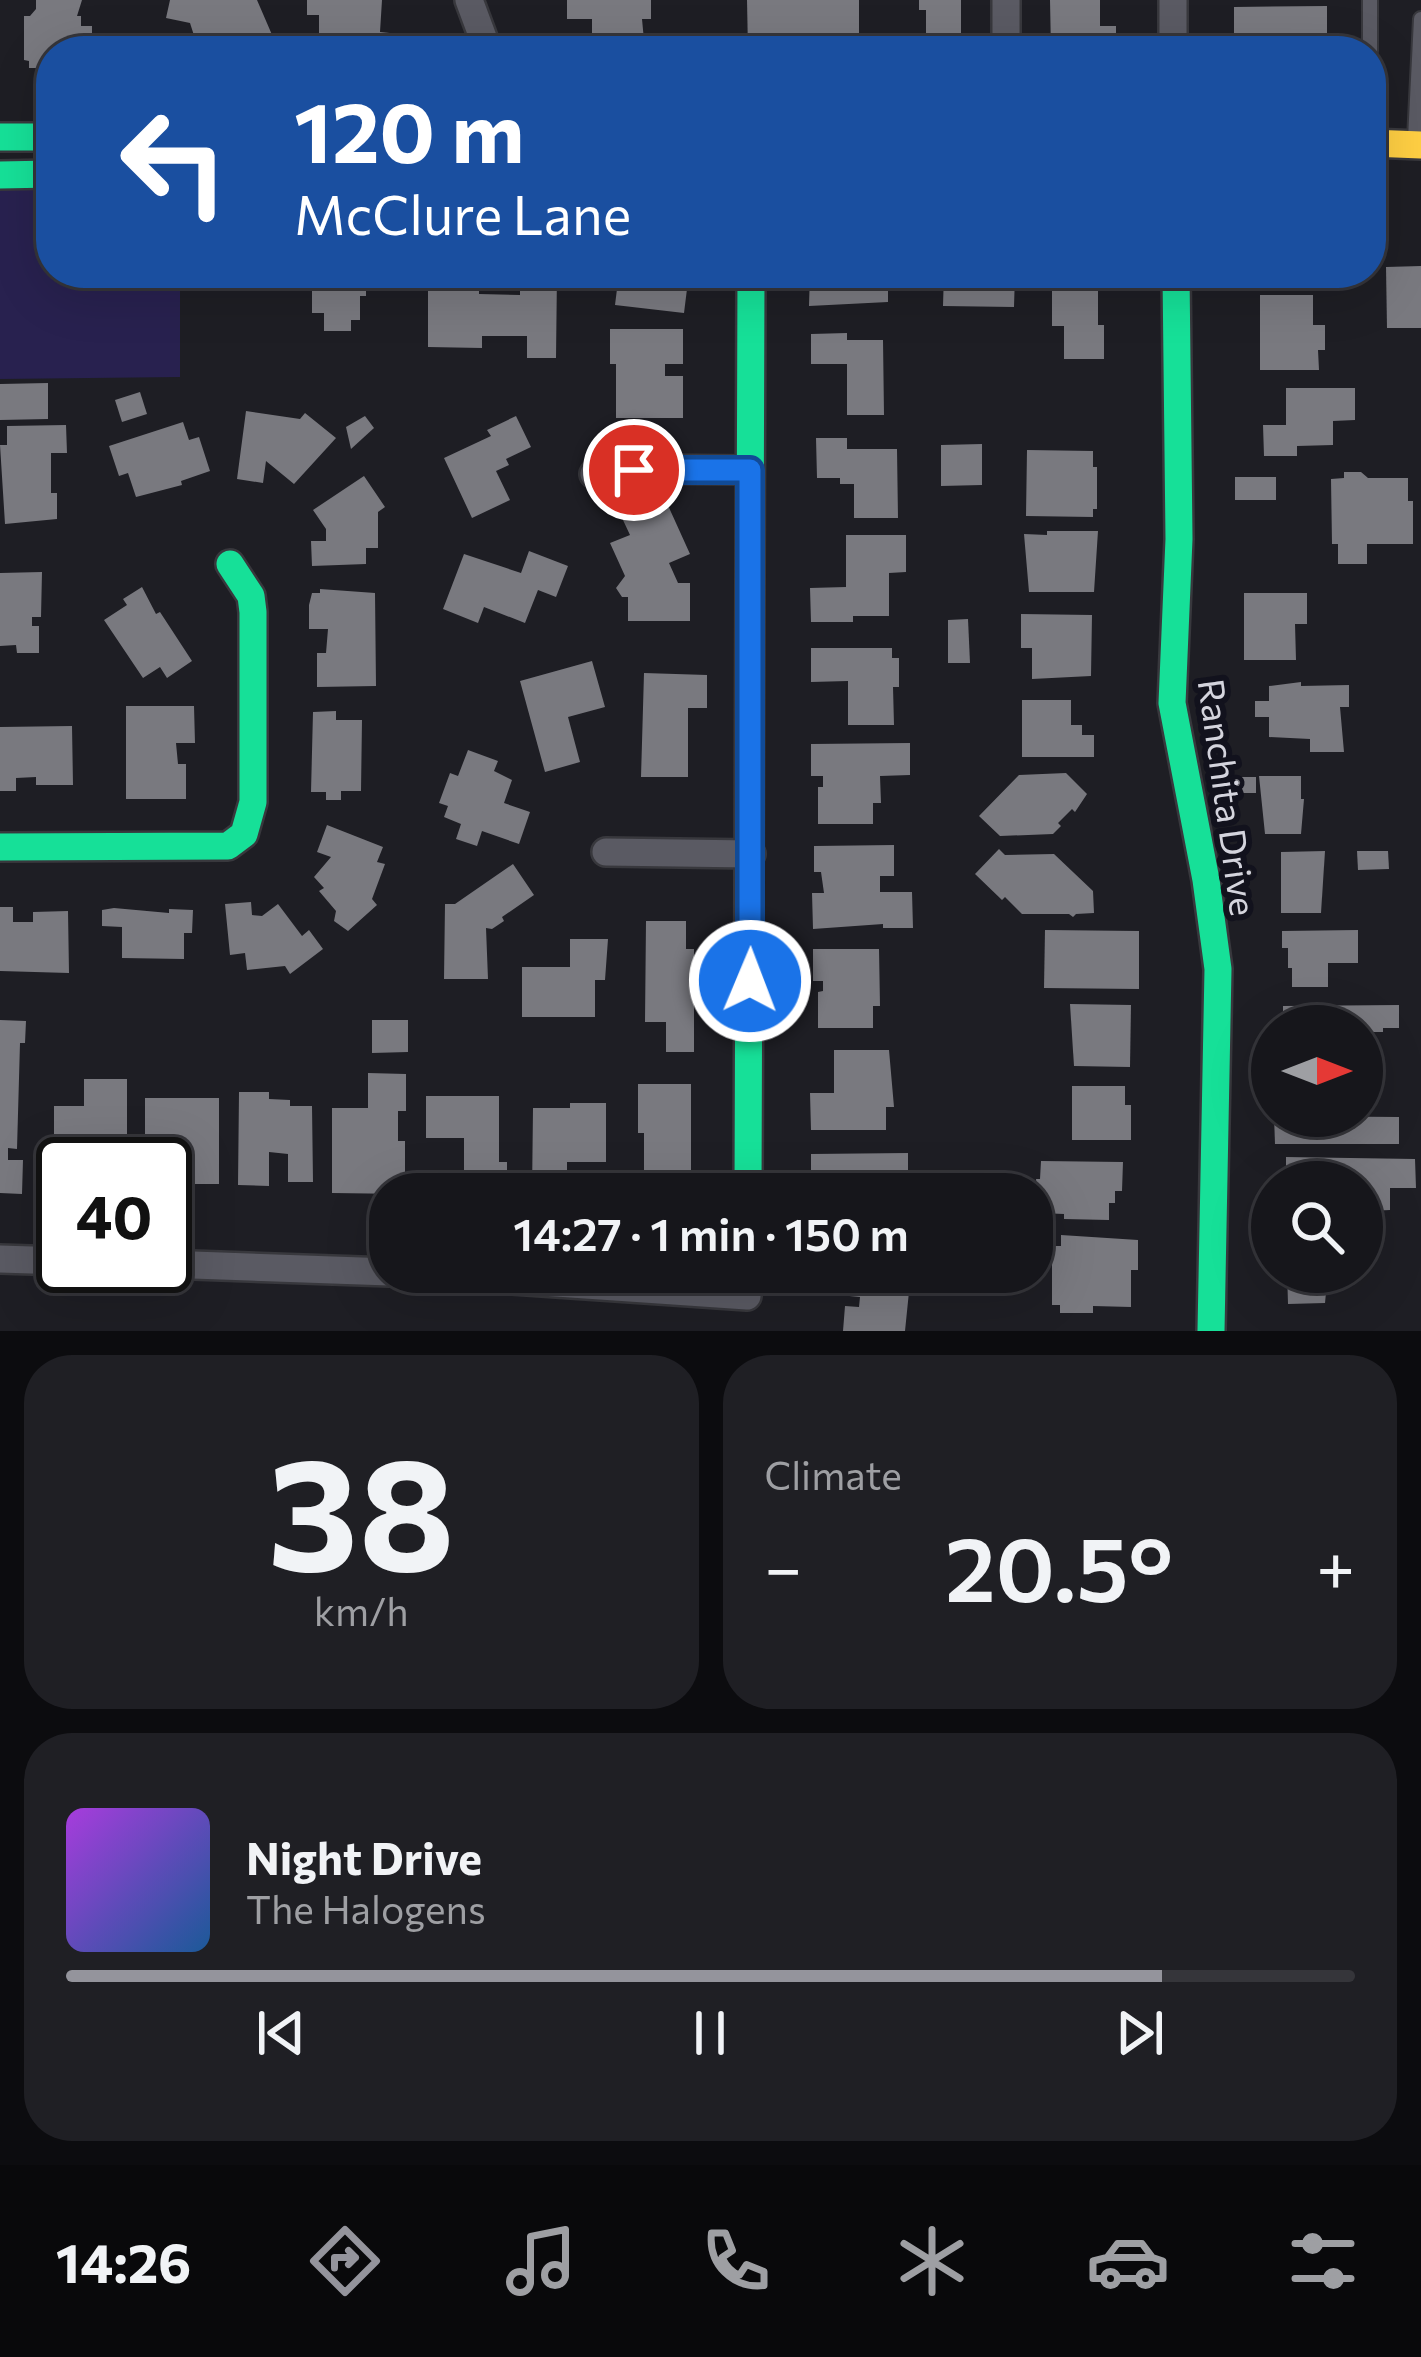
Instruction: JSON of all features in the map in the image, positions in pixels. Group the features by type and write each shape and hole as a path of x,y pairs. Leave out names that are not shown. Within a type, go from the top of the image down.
{"street":[{"path":"469,0 482,36"},
{"path":"1006,0 1006,36"},
{"path":"1173,0 1173,36"},
{"path":"5,133 36,136"},
{"path":"1386,141 1418,145"},
{"path":"0,176 36,175"},
{"path":"748,1173 752,288"},
{"name":"Ranchita Drive","path":"1176,288 1178,539 1172,703 1218,969 1210,1331"},
{"path":"594,474 750,470"},
{"path":"0,847 228,846 244,834 253,802 253,612 251,596 230,564"},
{"path":"606,852 751,854"},
{"path":"0,1259 36,1260"},
{"path":"192,1265 369,1271"}],"lane":[{"path":"1370,0 1370,36"},
{"path":"1418,145 1421,19"}],"shaded area":[{"path":"0,187 36,189 36,288 180,288 180,377 0,379"}],"building":[{"path":"36,0 82,0 77,16 81,16 81,26 92,26 92,35 140,36 36,36 36,68 29,68 29,61 24,60 24,16 36,9"},
{"path":"170,0 257,0 273,36 194,36 190,23 166,18"},
{"path":"307,0 382,0 380,32 419,36 328,36 319,33 319,15 307,15"},
{"path":"567,0 651,0 651,19 642,19 644,36 592,36 592,19 567,19"},
{"path":"747,0 859,0 859,36 748,36"},
{"path":"919,0 961,0 961,36 926,36 926,10 919,10"},
{"path":"1050,0 1100,0 1100,26 1116,26 1116,36 1051,36"},
{"path":"1327,6 1327,36 1234,36 1234,7"},
{"path":"1421,266 1421,328 1387,328 1386,267"},
{"path":"312,288 366,288 366,296 360,296 360,320 351,320 351,331 324,331 324,313 312,313"},
{"path":"428,288 479,288 479,294 520,295 520,288 557,288 556,358 527,358 527,336 482,336 482,348 428,347"},
{"path":"617,288 687,288 684,313 615,305"},
{"path":"810,288 888,288 888,302 809,306"},
{"path":"944,288 1015,288 1014,307 943,306"},
{"path":"1052,288 1098,288 1104,359 1064,359 1064,326 1052,326"},
{"path":"1260,295 1313,295 1313,325 1325,325 1325,350 1318,350 1319,370 1260,370"},
{"path":"610,329 683,329 683,364 665,364 665,376 683,376 683,418 616,418 616,364 610,364"},
{"path":"847,333 847,340 883,340 884,415 847,415 847,364 811,364 811,334"},
{"path":"48,383 48,419 0,420 0,384"},
{"path":"1286,388 1355,388 1355,420 1333,421 1333,445 1297,446 1297,456 1264,456 1263,425 1286,425"},
{"path":"140,392 147,414 122,422 115,400"},
{"path":"246,411 300,419 305,413 336,438 294,484 266,461 263,483 237,479"},
{"path":"365,416 374,428 351,449 346,427"},
{"path":"516,416 531,447 506,459 509,465 496,471 510,500 472,518 444,458 491,436 487,430"},
{"path":"183,422 189,440 199,437 210,471 181,481 182,485 136,497 128,473 119,476 109,446"},
{"path":"66,425 67,453 51,453 51,493 57,493 57,519 5,524 0,445 7,445 7,426"},
{"path":"816,438 847,438 847,449 897,449 898,518 854,518 854,484 840,484 840,478 817,478"},
{"path":"982,444 982,485 941,486 941,445"},
{"path":"1027,450 1093,451 1097,509 1093,517 1026,516"},
{"path":"1344,472 1361,472 1368,478 1408,478 1413,544 1367,544 1367,564 1338,564 1338,544 1332,544 1331,479 1344,478"},
{"path":"364,476 385,507 378,512 378,548 366,548 366,564 312,566 311,541 326,541 326,529 313,510"},
{"path":"1235,477 1276,477 1276,500 1235,500"},
{"path":"666,501 690,554 669,563 678,583 690,583 690,621 628,621 628,597 616,588 625,576 610,543 630,535 623,520"},
{"path":"1047,531 1098,531 1094,592 1029,592 1024,534 1047,535"},
{"path":"846,535 906,535 906,572 889,573 889,616 811,622 810,588 846,587"},
{"path":"529,551 568,566 556,597 538,590 525,623 484,607 478,623 443,609 464,554 521,573"},
{"path":"42,572 41,617 32,617 32,626 39,626 39,653 17,653 16,645 0,646 0,573"},
{"path":"142,587 192,661 167,678 160,667 143,678 104,620 127,605 123,599"},
{"path":"320,589 375,593 376,686 317,687 317,653 326,653 328,629 309,629 309,605 312,593"},
{"path":"1244,593 1307,593 1307,624 1295,624 1296,660 1244,660"},
{"path":"1021,614 1092,615 1091,676 1032,679 1032,648 1021,648"},
{"path":"968,619 970,663 948,663 948,620"},
{"path":"811,648 892,648 892,658 899,658 899,687 893,687 894,725 848,725 848,681 811,682"},
{"path":"592,661 605,707 568,717 580,762 545,772 520,681"},
{"path":"644,673 707,675 707,708 688,708 688,777 641,777"},
{"path":"1301,682 1301,686 1349,685 1349,707 1340,707 1344,752 1310,752 1310,739 1269,737 1269,717 1255,717 1255,701 1269,701 1269,686"},
{"path":"1022,700 1071,700 1071,725 1082,725 1082,735 1094,735 1094,757 1022,757"},
{"path":"126,706 194,706 195,743 176,743 178,764 186,764 186,799 126,799"},
{"path":"336,711 336,720 362,720 361,791 341,791 341,800 326,800 326,792 311,792 313,712"},
{"path":"72,726 73,785 36,785 36,777 16,778 16,791 0,791 0,727"},
{"path":"910,743 910,775 880,776 881,803 873,803 873,824 818,824 818,787 823,787 823,776 811,776 811,744"},
{"path":"468,750 498,761 494,771 512,780 504,803 530,812 519,844 482,831 477,846 456,839 461,824 444,817 448,806 439,803 450,773 458,776"},
{"path":"1066,773 1087,794 1053,834 1000,836 979,816 1019,775"},
{"path":"1259,776 1301,776 1301,834 1265,834"},
{"path":"1231,777 1256,777 1256,793 1231,793"},
{"path":"327,825 383,847 377,862 385,864 372,899 377,905 348,931 334,921 336,911 314,877 331,857 317,852"},
{"path":"894,845 894,876 880,876 880,892 912,892 913,928 883,928 883,924 813,929 812,893 824,893 821,872 814,872 814,846"},
{"path":"999,849 1005,855 1054,854 1093,891 1094,913 1073,917 1022,914 975,874"},
{"path":"1325,851 1321,913 1281,913 1281,852"},
{"path":"1357,851 1388,851 1389,869 1358,870"},
{"path":"513,864 534,895 502,917 504,921 486,928 488,979 444,979 445,904 455,904"},
{"path":"251,902 252,915 262,916 278,904 302,936 309,930 323,949 290,974 285,966 247,970 245,953 230,955 225,904"},
{"path":"0,907 13,907 13,922 33,922 33,912 68,911 69,973 0,971"},
{"path":"169,909 193,910 192,933 184,933 184,959 122,958 122,927 102,926 102,910 169,913"},
{"path":"646,921 686,921 686,949 694,949 694,1052 666,1052 666,1022 645,1022"},
{"path":"1045,930 1139,931 1139,989 1044,988"},
{"path":"1358,930 1358,963 1328,963 1328,987 1292,987 1282,931"},
{"path":"570,939 608,939 605,980 595,980 595,1017 522,1017 522,967 570,967"},
{"path":"813,949 879,949 880,1006 873,1006 873,1028 818,1028 818,992 823,991 823,981 813,981"},
{"path":"1070,1004 1131,1005 1130,1067 1074,1066"},
{"path":"1383,1005 1399,1005 1399,1028 1383,1028"},
{"path":"0,1020 26,1021 25,1043 20,1043 17,1149 8,1148 8,1160 23,1160 22,1194 0,1193"},
{"path":"372,1020 408,1020 408,1052 372,1053"},
{"path":"834,1050 889,1050 894,1107 886,1107 886,1130 811,1130 810,1093 834,1093"},
{"path":"368,1073 406,1074 406,1111 398,1111 405,1173 369,1173 369,1194 332,1193 332,1108 368,1108"},
{"path":"84,1079 127,1079 127,1137 54,1137 54,1106 84,1106"},
{"path":"638,1084 691,1084 691,1173 644,1173 644,1133 638,1133"},
{"path":"1072,1086 1125,1086 1125,1105 1131,1105 1131,1140 1072,1140"},
{"path":"239,1092 269,1092 269,1099 290,1100 290,1106 312,1106 313,1182 288,1182 288,1154 269,1152 269,1186 238,1185"},
{"path":"426,1096 499,1096 499,1162 507,1162 507,1173 464,1173 464,1138 426,1138"},
{"path":"145,1098 219,1098 219,1184 192,1184 192,1137 145,1137"},
{"path":"570,1103 606,1103 606,1162 567,1162 567,1173 532,1173 533,1108 570,1108"},
{"path":"1383,1117 1399,1117 1399,1144 1275,1144 1275,1137 1383,1137"},
{"path":"908,1153 908,1173 811,1173 811,1154"},
{"path":"1286,1157 1415,1159 1416,1188 1390,1188 1390,1210 1383,1210 1383,1161 1286,1161"},
{"path":"1041,1161 1123,1162 1122,1191 1115,1191 1115,1203 1109,1203 1109,1220 1064,1219 1064,1214 1053,1214 1053,1173 1040,1173"},
{"path":"1061,1235 1138,1240 1138,1270 1131,1270 1131,1307 1093,1306 1093,1313 1060,1313 1060,1305 1052,1305 1052,1293 1053,1246 1061,1246"},
{"path":"909,1293 905,1331 843,1331 845,1306 859,1307 860,1297 828,1294"},
{"path":"1288,1293 1326,1293 1325,1303 1288,1304"}],"traffic: fast":[{"path":"0,137 36,137"},
{"path":"0,175 36,174"},
{"path":"748,1173 751,288"},
{"path":"1176,288 1179,539 1172,703 1218,969 1211,1331"},
{"path":"0,847 228,846 244,834 253,802 253,612 251,596 230,564"}],"traffic: slow":[{"path":"1386,144 1421,145"}],"route":[{"path":"634,470 750,470 750,981"}]}
